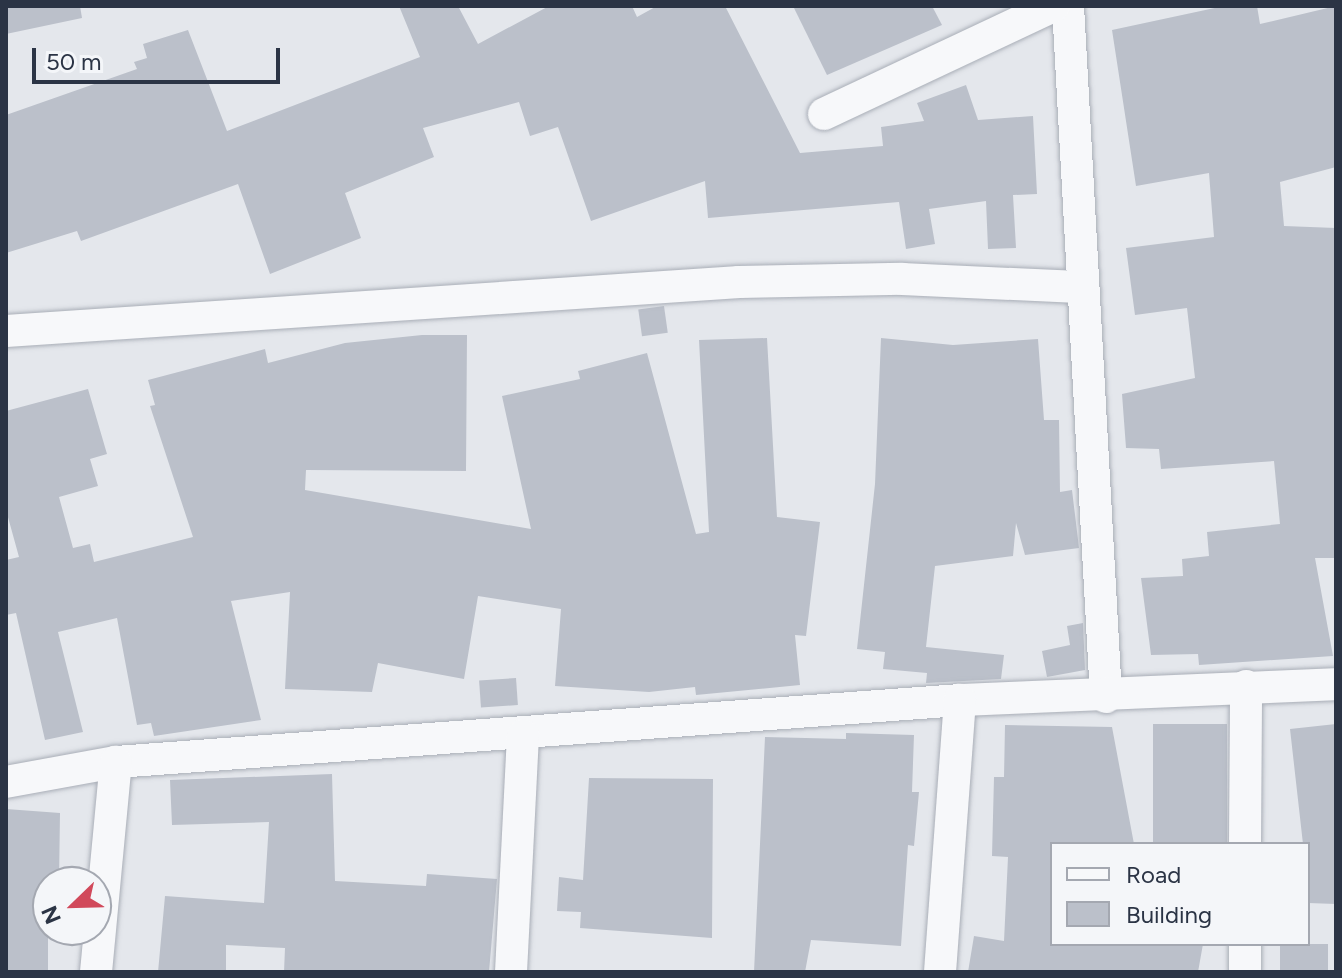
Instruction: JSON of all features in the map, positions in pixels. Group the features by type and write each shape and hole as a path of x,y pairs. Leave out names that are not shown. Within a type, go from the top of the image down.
{"street":[{"path":"824,114 1054,6"},
{"path":"1068,6 1079,287 1106,697"},
{"path":"6,331 739,282 902,279 1079,287"},
{"path":"6,782 116,762 523,735 960,700 1106,697 1246,686 1336,684"},
{"path":"1245,842 1246,686"},
{"path":"940,972 960,700"},
{"path":"511,972 523,735"},
{"path":"96,972 116,762"}],"building":[{"path":"6,6 80,6 82,18 6,34"},
{"path":"399,6 458,6 478,44 549,6 632,6 637,17 657,6 725,6 800,153 883,146 881,127 924,121 917,103 966,85 978,120 1033,116 1037,194 1013,195 1016,248 988,249 986,201 929,209 935,244 906,249 899,202 708,218 705,181 591,221 558,127 530,136 519,102 423,128 434,157 345,193 361,238 270,274 238,184 81,241 77,231 6,253 6,115 137,69 134,62 147,58 143,44 188,30 227,131 420,57"},
{"path":"793,6 932,6 942,25 827,75"},
{"path":"1224,6 1257,6 1260,24 1336,6 1336,167 1280,182 1284,226 1336,228 1336,558 1315,558 1333,656 1199,665 1198,654 1151,655 1141,578 1183,576 1182,559 1209,556 1207,532 1280,524 1274,461 1161,469 1159,449 1126,448 1122,394 1195,378 1187,308 1135,315 1126,248 1214,237 1209,173 1136,186 1112,30"},
{"path":"664,306 668,333 642,336 638,310"},
{"path":"422,335 467,335 466,471 306,470 305,490 531,529 502,396 580,379 578,371 647,353 696,534 709,532 699,340 767,338 777,517 820,522 806,636 795,635 800,685 696,695 695,687 649,692 555,686 561,609 478,596 464,679 378,663 372,692 285,689 290,592 231,601 261,720 154,736 151,723 137,725 117,618 58,632 83,732 45,740 16,613 6,615 6,560 19,557 6,510 6,411 88,389 107,454 90,459 98,486 59,497 73,548 90,544 94,562 193,537 150,406 155,405 148,380 265,349 268,363 345,343"},
{"path":"881,338 953,345 1038,339 1044,420 1059,420 1060,492 1072,490 1079,548 1025,555 1016,523 1013,556 935,566 926,647 1004,655 1001,679 926,683 927,673 883,669 885,652 857,649 875,484"},
{"path":"1083,623 1085,670 1047,677 1042,651 1070,645 1067,626"},
{"path":"516,678 518,705 481,708 479,681"},
{"path":"1153,724 1227,724 1227,842 1153,842"},
{"path":"1336,724 1336,904 1310,903 1310,842 1303,842 1290,729"},
{"path":"1005,725 1112,727 1134,842 1050,842 1050,946 1203,946 1198,972 968,972 974,936 1004,941 1008,857 992,856 994,777 1004,777"},
{"path":"846,733 914,735 912,792 919,792 914,846 908,845 901,946 811,940 805,972 754,972 765,737 846,739"},
{"path":"332,774 335,881 426,886 427,874 497,879 489,972 284,972 285,948 226,945 226,972 158,972 165,896 264,903 269,822 172,825 170,780"},
{"path":"589,778 713,779 712,938 580,928 581,912 557,911 559,877 583,880"},
{"path":"6,809 60,813 59,866 32,866 32,946 48,946 48,972 6,972"},
{"path":"1328,944 1328,972 1280,972 1280,946"}]}
